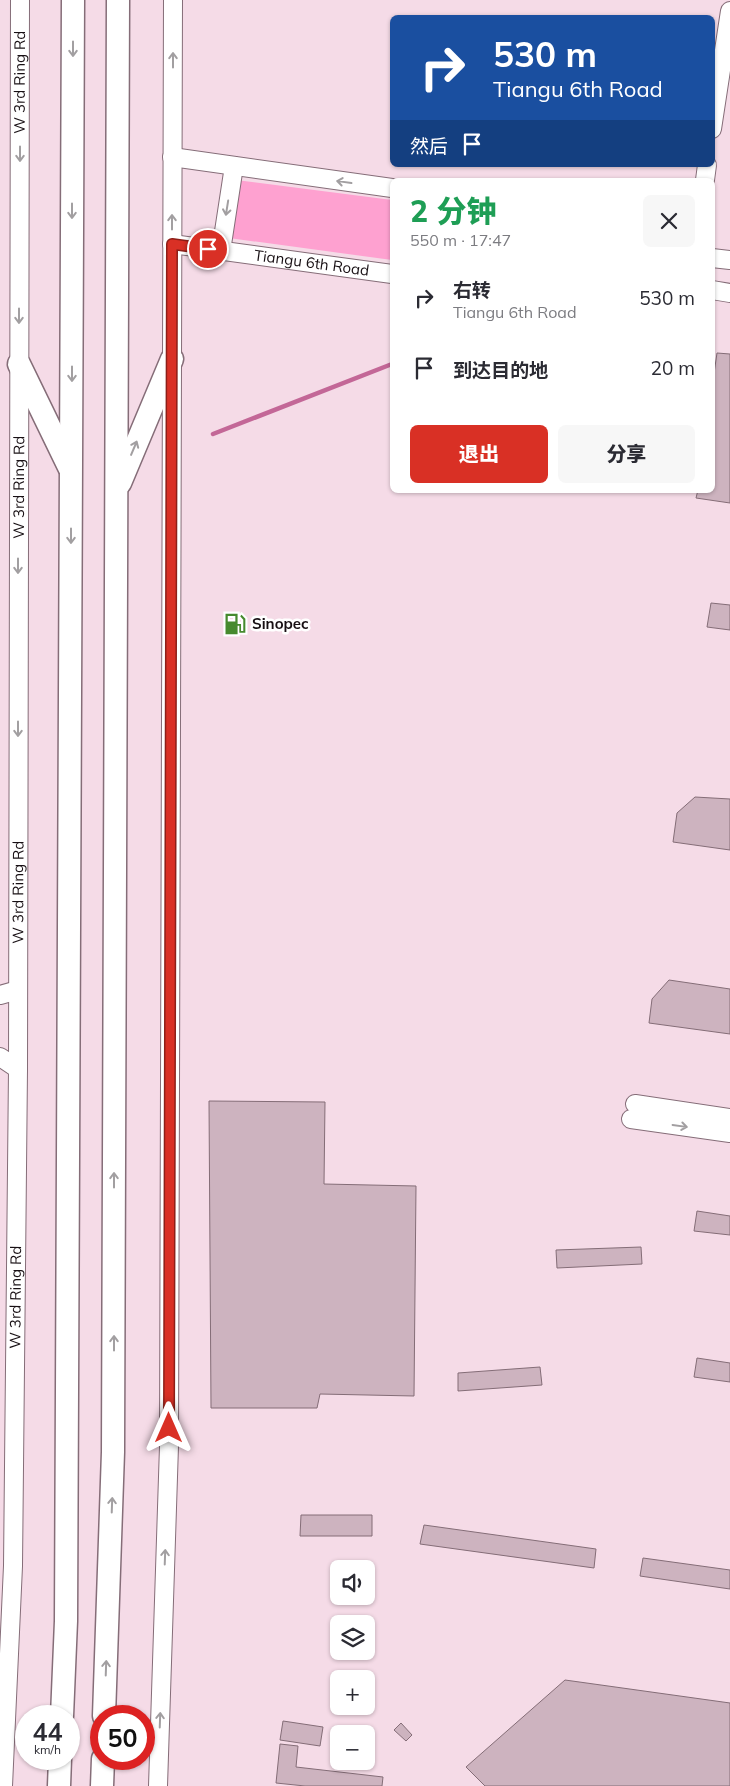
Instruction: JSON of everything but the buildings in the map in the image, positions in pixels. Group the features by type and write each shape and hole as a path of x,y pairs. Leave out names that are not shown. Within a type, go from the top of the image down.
{"highway":[{"path":"62,1705 66,1621 73,0"},
{"path":"104,1705 113,1452 118,0"},
{"path":"115,493 172,359"},
{"path":"19,364 72,473"},
{"path":"59,1786 60,1770"},
{"path":"102,1786 103,1770"}],"main road":[{"name":"W 3rd Ring Rd","path":"3,1786 13,1566 7,1452 18,1069 20,0"},
{"path":"158,1786 169,1436 173,0"},
{"path":"715,109 730,11"},
{"path":"172,157 390,188"},
{"path":"221,251 234,166"},
{"name":"Tiangu 6th Road","path":"172,244 390,274"},
{"path":"715,258 730,260"},
{"path":"715,290 730,293"},
{"path":"0,995 18,990"},
{"path":"0,1057 18,1069"},
{"path":"730,1118 633,1112 730,1133"}],"shaded area":[{"path":"236,180 390,200 390,260 229,238"}],"waterway":[{"path":"213,434 390,365"}],"place":[{"name":"Sinopec","path":"235,624"}],"route":[{"path":"169,1428 172,244 208,249"}]}
